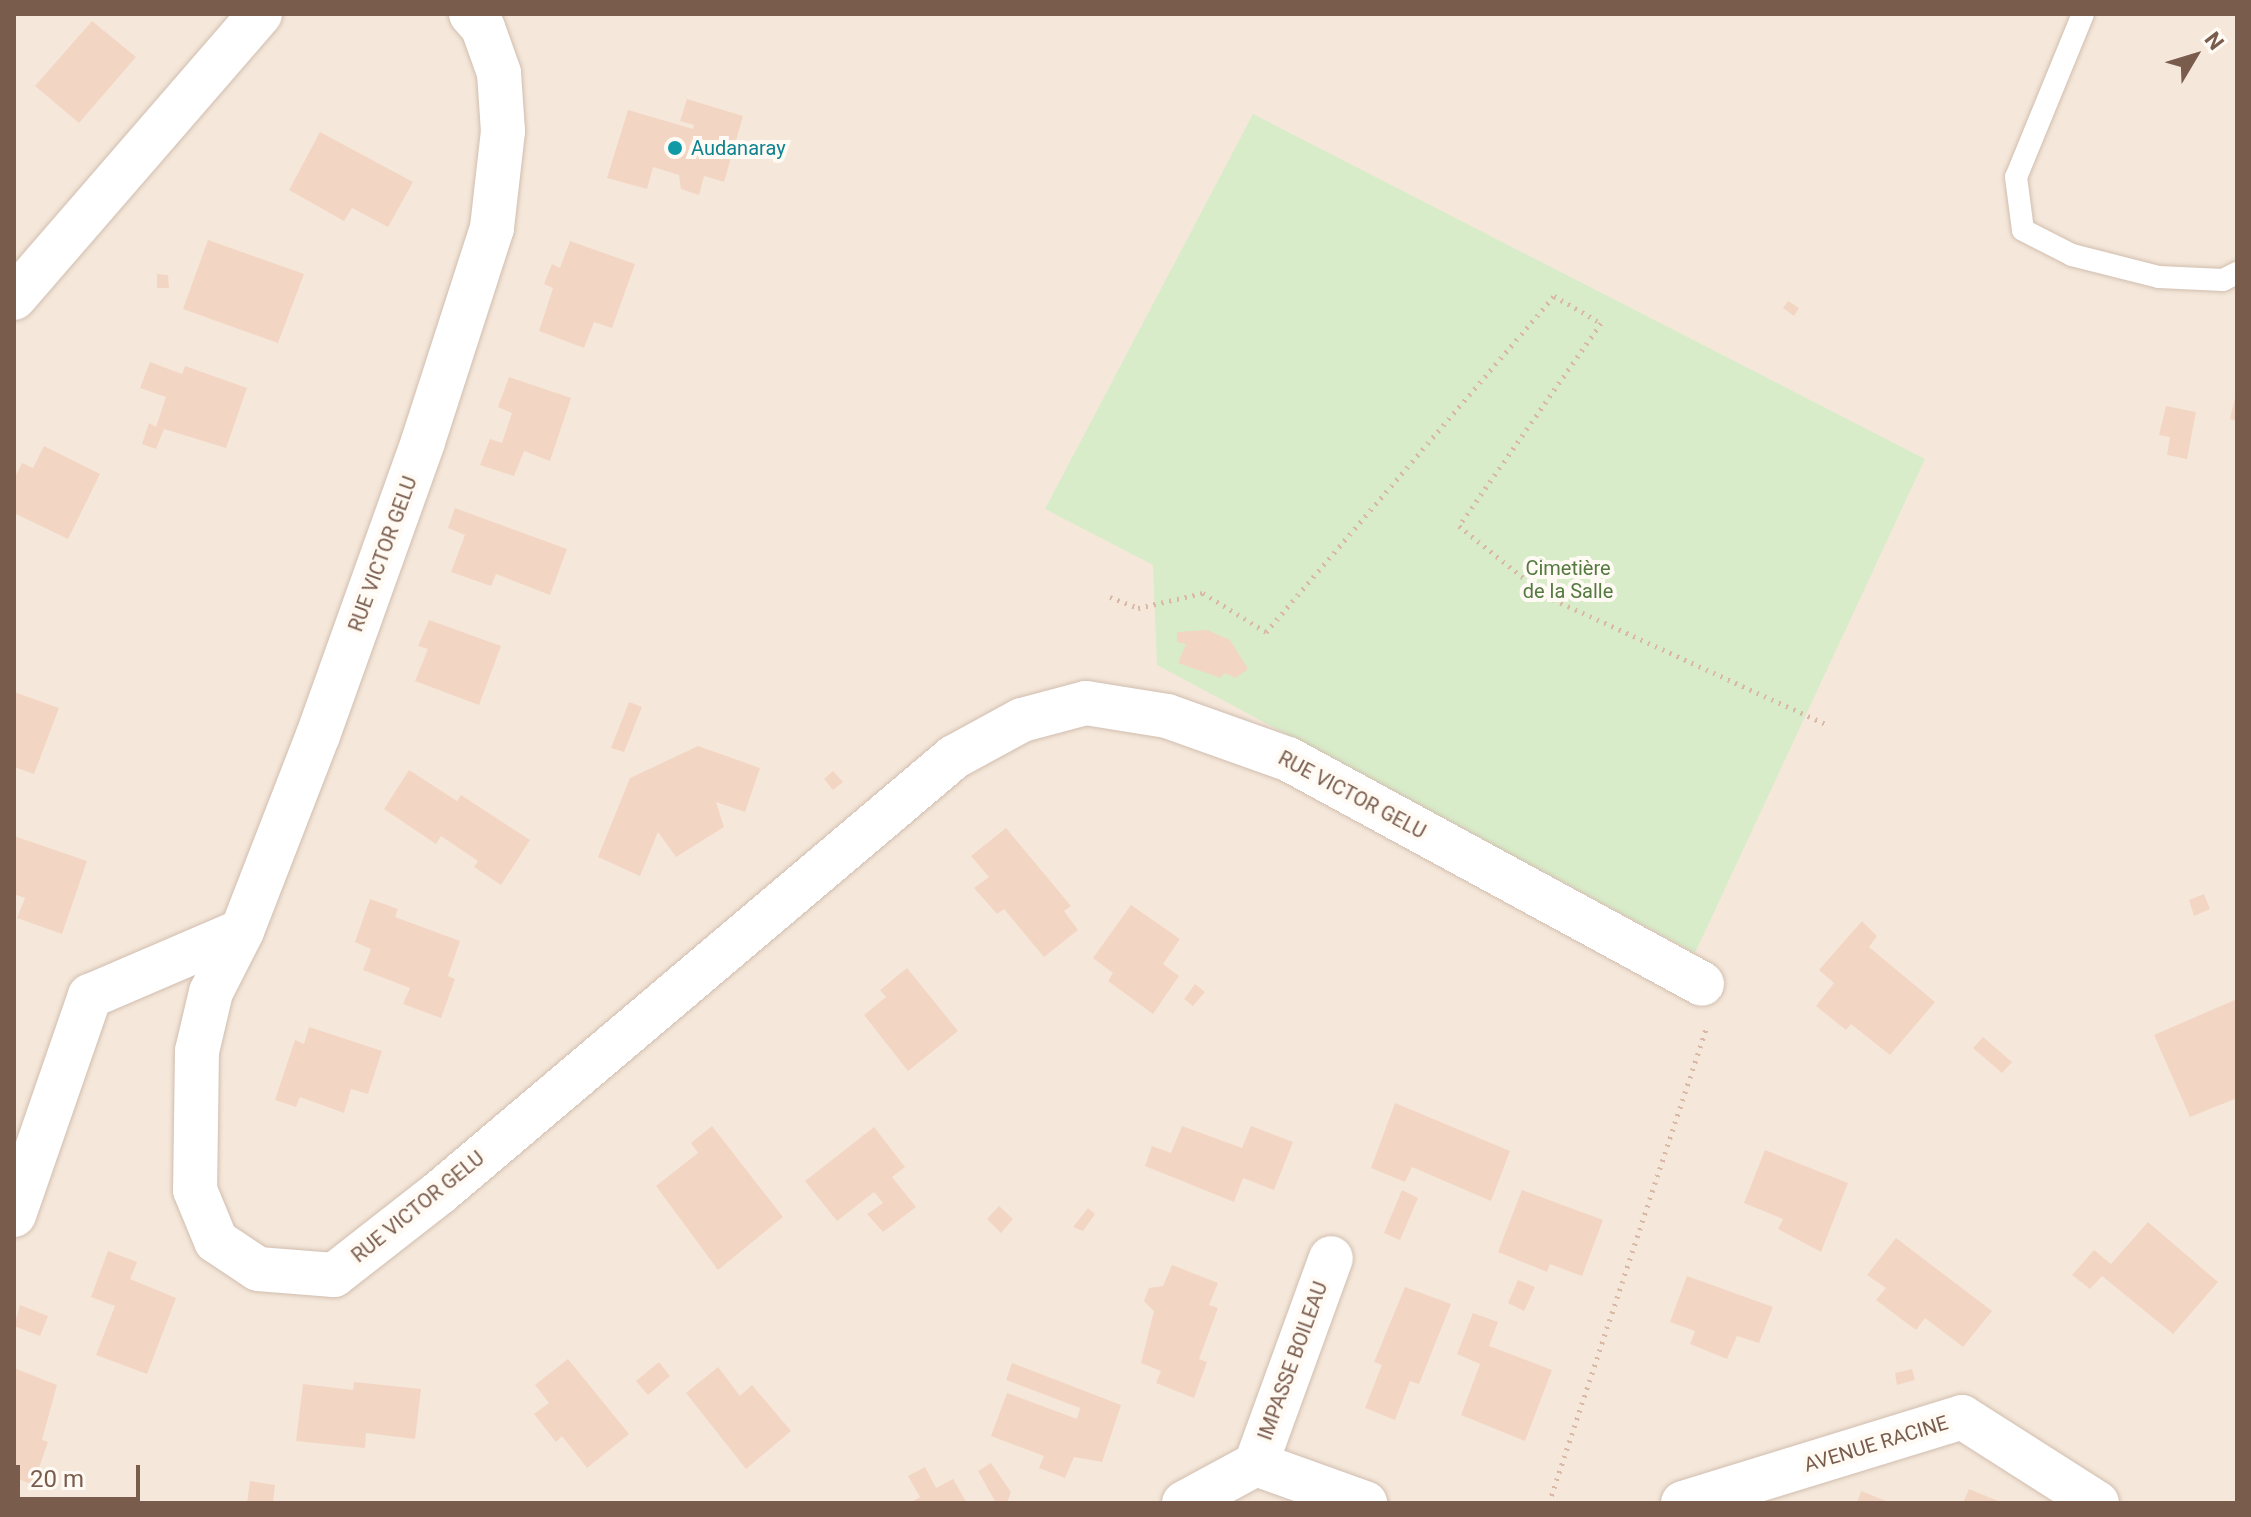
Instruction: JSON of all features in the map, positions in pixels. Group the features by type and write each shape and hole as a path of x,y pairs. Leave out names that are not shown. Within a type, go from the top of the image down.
{"street":[{"path":"14,298 260,14"},
{"name":"RUE VICTOR GELU","path":"471,14 483,28 499,73 503,131 492,228 423,442 242,931 211,992 197,1051 195,1190 216,1241 258,1269 334,1275 439,1193 954,757 1022,720 1086,703 1167,716 1288,759 1702,984"},
{"path":"14,1215 90,996 242,931"},
{"name":"IMPASSE BOILEAU","path":"1256,1464 1331,1258"},
{"name":"AVENUE RACINE","path":"1683,1503 1962,1417 2097,1503"},
{"path":"1184,1503 1256,1464 1365,1503"}],"lane":[{"path":"2083,14 2016,177 2023,230 2072,255 2159,277 2223,280 2237,273"}],"path":[{"path":"1110,597 1138,608 1203,593 1266,632 1554,296 1601,323 1459,526 1546,596 1828,725"},
{"path":"1549,1503 1710,1016 1702,984"}],"shaded area":[{"path":"14,14 2237,14 2237,1503 14,1503"}],"green space":[{"name":"Cimetière de la Salle","path":"1253,114 1925,459 1695,953 1157,665 1153,565 1045,509"}],"building":[{"path":"92,21 136,57 79,123 35,86"},
{"name":"Audanaray","path":"687,99 743,116 724,182 704,176 699,195 681,189 679,175 653,167 647,189 607,178 628,110 693,129 694,125 680,121"},
{"path":"320,132 413,182 388,227 352,208 344,221 289,190"},
{"path":"208,240 304,274 278,343 183,309"},
{"path":"570,241 635,264 612,328 594,322 584,348 539,331 553,288 544,284 552,264 560,268"},
{"path":"157,274 168,275 169,288 157,288"},
{"path":"1788,301 1799,308 1794,316 1783,308"},
{"path":"150,362 182,374 185,366 247,388 226,448 164,429 156,449 142,444 149,423 156,427 166,397 140,388"},
{"path":"509,377 571,398 550,461 524,451 514,476 480,465 490,439 502,443 512,413 498,407"},
{"path":"2237,394 2237,421 2230,419"},
{"path":"2166,406 2196,412 2187,459 2167,455 2170,437 2159,435"},
{"path":"44,446 100,474 68,539 14,513 14,479 22,463 33,468"},
{"path":"455,508 567,549 550,595 496,574 491,586 451,572 465,535 448,528"},
{"path":"429,620 501,646 479,705 415,681 428,649 418,646"},
{"path":"1207,630 1230,640 1248,669 1236,678 1224,673 1221,678 1178,663 1186,644 1177,642 1177,632"},
{"path":"14,692 59,708 34,774 14,767"},
{"path":"629,702 642,707 624,752 611,748"},
{"path":"698,746 760,768 745,812 716,802 724,827 676,857 658,832 640,876 598,857 630,778"},
{"path":"409,770 457,801 461,795 530,840 501,885 474,867 478,861 441,836 436,844 384,809"},
{"path":"833,771 843,782 833,790 824,779"},
{"path":"1006,828 1071,906 1064,911 1078,930 1044,957 1004,909 997,914 974,888 989,877 971,856"},
{"path":"14,836 87,861 62,934 17,918 25,898 14,894"},
{"path":"2204,894 2210,909 2194,916 2189,900"},
{"path":"370,899 398,909 395,917 460,941 448,976 455,979 441,1018 403,1004 410,988 363,970 371,949 355,942"},
{"path":"1131,905 1180,939 1163,964 1179,976 1153,1014 1108,981 1113,973 1093,958"},
{"path":"1862,921 1877,936 1869,947 1935,1002 1890,1055 1851,1024 1846,1030 1816,1006 1834,983 1819,970"},
{"path":"907,968 958,1031 908,1071 864,1015 886,997 880,990"},
{"path":"1195,984 1205,992 1193,1006 1184,999"},
{"path":"2237,999 2237,1098 2190,1117 2154,1035"},
{"path":"309,1027 382,1051 368,1094 351,1089 344,1113 300,1097 296,1107 275,1100 295,1040 304,1044"},
{"path":"1983,1037 2012,1062 2002,1073 1973,1048"},
{"path":"1395,1103 1510,1151 1491,1201 1412,1167 1405,1182 1371,1168"},
{"path":"712,1126 783,1217 718,1270 656,1186 698,1153 691,1143"},
{"path":"1182,1126 1242,1148 1251,1126 1293,1142 1274,1190 1243,1178 1234,1202 1145,1166 1152,1146 1171,1153"},
{"path":"874,1127 905,1167 892,1177 916,1207 883,1232 867,1214 883,1203 874,1192 837,1221 805,1181"},
{"path":"1765,1150 1848,1183 1821,1252 1778,1229 1783,1219 1744,1203"},
{"path":"1402,1190 1418,1198 1400,1240 1384,1233"},
{"path":"1522,1190 1603,1220 1582,1276 1550,1264 1547,1272 1498,1252"},
{"path":"999,1206 1013,1219 1001,1233 987,1219"},
{"path":"1088,1208 1095,1214 1083,1231 1073,1227"},
{"path":"2148,1222 2218,1282 2173,1334 2102,1276 2090,1289 2072,1275 2094,1250 2111,1264"},
{"path":"1896,1238 1992,1311 1963,1347 1925,1318 1916,1330 1876,1300 1886,1288 1867,1275"},
{"path":"108,1251 137,1262 130,1279 176,1298 147,1374 96,1355 115,1306 91,1297"},
{"path":"1172,1265 1218,1283 1209,1305 1218,1308 1199,1359 1207,1362 1194,1398 1156,1383 1161,1371 1141,1363 1154,1311 1144,1301 1149,1288 1163,1286"},
{"path":"1687,1276 1773,1307 1759,1343 1737,1336 1727,1359 1690,1344 1695,1331 1670,1322"},
{"path":"1518,1280 1535,1287 1524,1311 1508,1303"},
{"path":"1405,1287 1451,1304 1419,1384 1410,1381 1395,1420 1365,1408 1382,1365 1374,1362"},
{"path":"20,1305 48,1316 40,1336 14,1326"},
{"path":"1473,1313 1498,1322 1489,1346 1552,1370 1525,1441 1461,1415 1480,1364 1457,1354"},
{"path":"568,1359 629,1434 587,1468 562,1436 556,1442 534,1414 549,1403 535,1385"},
{"path":"659,1362 670,1376 648,1395 636,1381"},
{"path":"1012,1363 1121,1405 1102,1462 1074,1457 1065,1478 1039,1468 1044,1456 991,1436 1007,1393 1077,1419 1080,1408 1006,1380"},
{"path":"718,1367 740,1396 752,1385 791,1431 746,1469 686,1393"},
{"path":"14,1368 57,1385 42,1440 48,1442 33,1485 14,1477"},
{"path":"1912,1369 1915,1380 1897,1385 1895,1373"},
{"path":"354,1382 421,1389 415,1439 366,1433 365,1448 296,1441 303,1384 353,1390"},
{"path":"991,1463 1011,1492 1007,1503 996,1503 978,1471"},
{"path":"925,1467 936,1488 953,1479 967,1503 910,1503 920,1497 908,1476"},
{"path":"250,1481 275,1485 273,1503 247,1503"},
{"path":"1969,1489 2003,1503 1963,1503"},
{"path":"1861,1491 1891,1503 1857,1503"}],"place":[{"name":"Audanaray","path":"675,148"}]}
